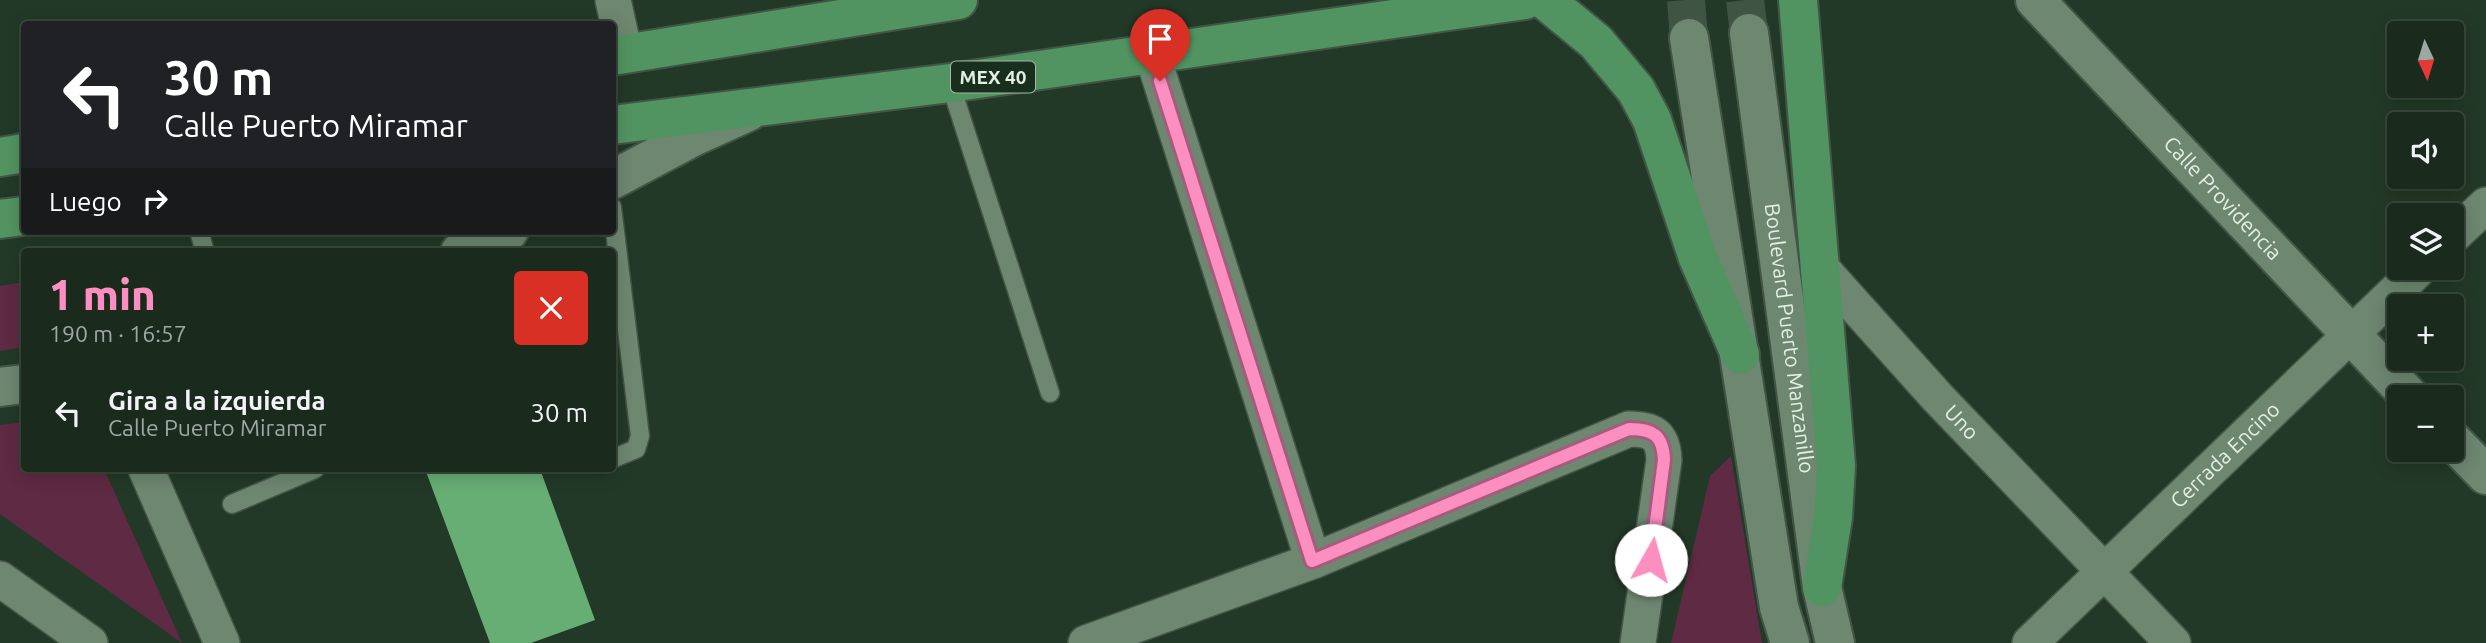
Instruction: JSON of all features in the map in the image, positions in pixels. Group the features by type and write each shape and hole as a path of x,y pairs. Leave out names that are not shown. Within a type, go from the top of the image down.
{"main road":[{"path":"619,55 958,0"},
{"name":"MEX 40","path":"616,125 950,83 1525,0"},
{"path":"1545,0 1596,42 1636,90 1652,120 1698,258 1740,354"},
{"path":"1798,0 1823,270 1836,466 1833,517 1822,587"},
{"path":"0,157 21,154"},
{"path":"0,219 21,216"}],"street":[{"path":"613,0 615,21"},
{"name":"Calle Providencia","path":"2035,0 2398,385"},
{"path":"616,28 619,55"},
{"name":"Boulevard Puerto Manzanillo","path":"1749,33 1822,587 1835,643"},
{"path":"1689,38 1777,594 1790,643"},
{"path":"1152,54 1312,561"},
{"path":"616,178 693,137 754,109"},
{"path":"2464,226 2486,205"},
{"path":"472,248 500,235"},
{"name":"Uno","path":"1823,270 1938,398 2173,643"},
{"name":"Cerrada Encino","path":"2030,643 2407,280"},
{"path":"0,387 21,384"},
{"path":"1096,641 1312,561 1629,429 1643,429 1656,433 1663,443 1664,460 1638,643"},
{"path":"2464,452 2486,475"},
{"path":"147,472 222,643"},
{"path":"0,579 90,643"}],"lane":[{"path":"950,83 1050,393"},
{"path":"616,457 636,449 640,436 617,273"},
{"path":"232,504 308,472"}],"shaded area":[{"path":"21,282 21,348 0,351 0,286"},
{"path":"21,422 21,472 105,472 182,643 0,514 0,425"},
{"path":"1731,456 1762,643 1671,643 1710,476"}],"building":[{"path":"426,472 541,472 595,620 531,643 490,643"}],"tunnel":[{"path":"1686,0 1689,38"},
{"path":"1745,0 1749,33"}],"route":[{"path":"1160,81 1312,561 1629,429 1656,433 1663,443 1664,460 1651,560"}]}
